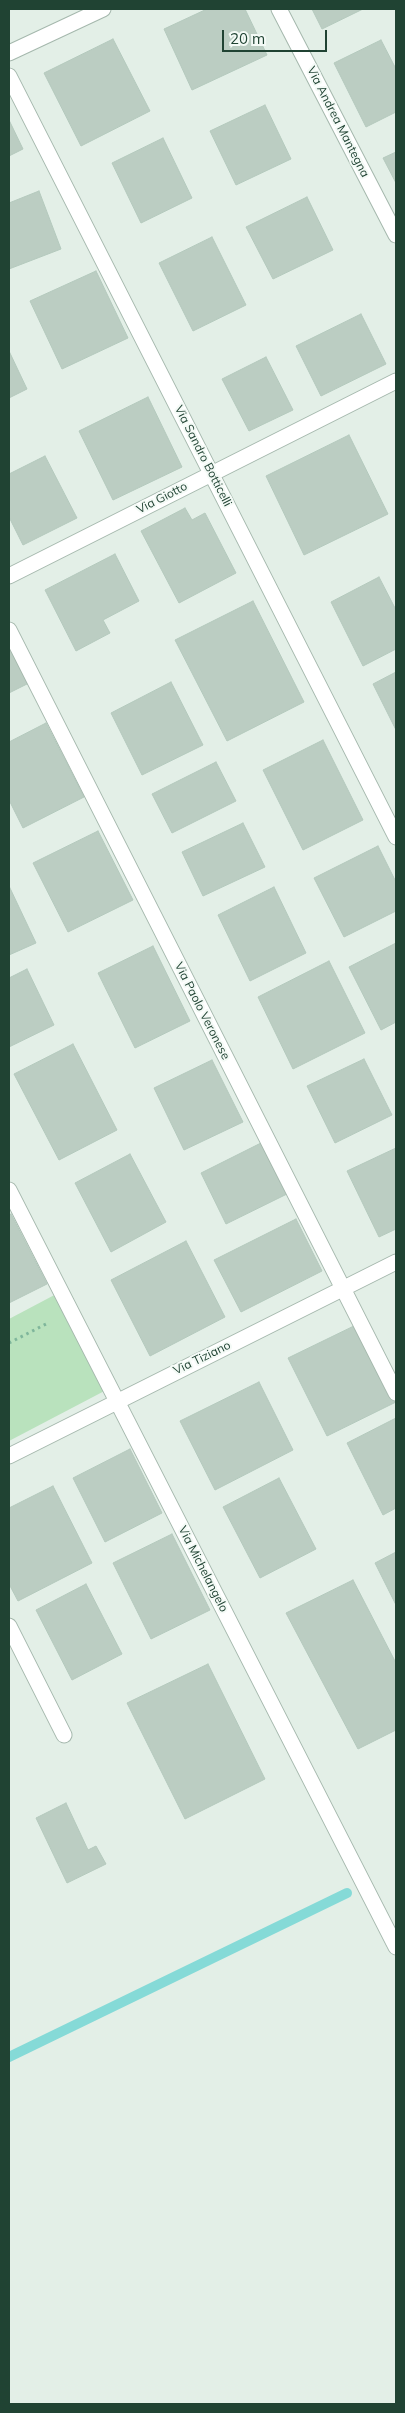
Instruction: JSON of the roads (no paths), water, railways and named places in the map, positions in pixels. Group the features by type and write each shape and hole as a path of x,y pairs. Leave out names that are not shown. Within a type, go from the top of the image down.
{"street":[{"name":"Via Andrea Mantegna","path":"279,9 396,235"},
{"path":"9,53 97,10"},
{"name":"Via Sandro Botticelli","path":"9,76 396,837"},
{"name":"Via Giotto","path":"9,576 396,380"},
{"name":"Via Paolo Veronese","path":"9,630 396,1393"},
{"name":"Via Michelangelo","path":"9,1190 396,1947"},
{"name":"Via Tiziano","path":"9,1456 117,1400 396,1262"},
{"path":"9,1626 64,1735"}],"waterway":[{"path":"9,2057 347,1893"}]}
